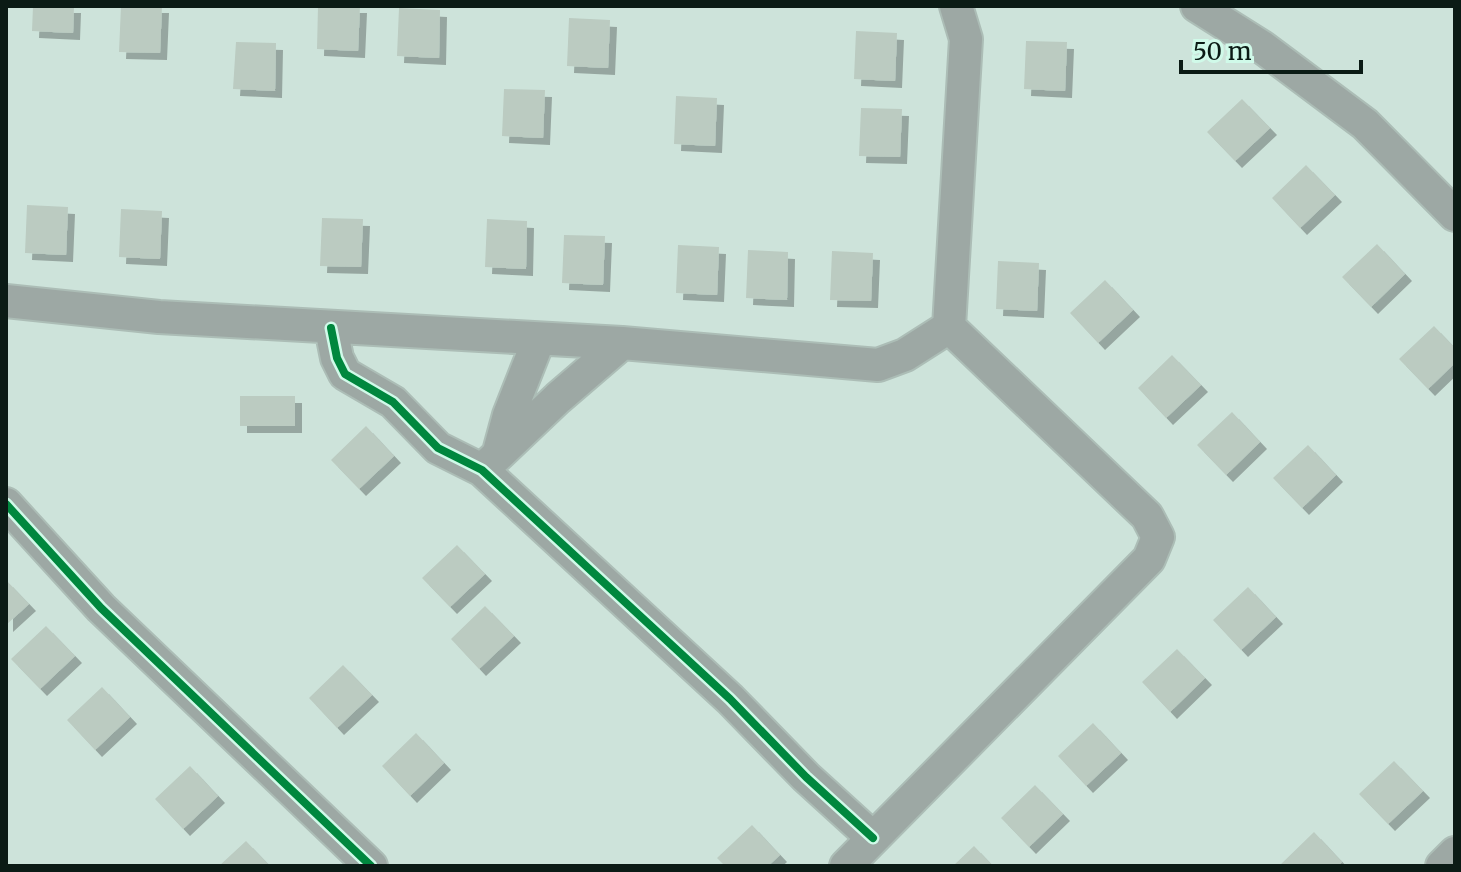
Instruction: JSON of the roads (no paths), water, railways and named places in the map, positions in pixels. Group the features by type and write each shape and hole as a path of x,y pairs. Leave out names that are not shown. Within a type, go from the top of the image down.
{"street":[{"path":"846,866 1149,559 1158,537 1147,516 949,327 966,39 956,6"},
{"path":"1197,6 1262,47 1365,124 1455,215"},
{"path":"6,301 159,317 622,343 878,365 905,355 949,327"},
{"path":"331,328 337,358 345,374 393,402 438,448 490,461 806,777 873,838"},
{"path":"490,461 539,339"},
{"path":"490,461 622,343"},
{"path":"6,504 101,608 371,866"},
{"path":"1442,866 1455,853"}]}
